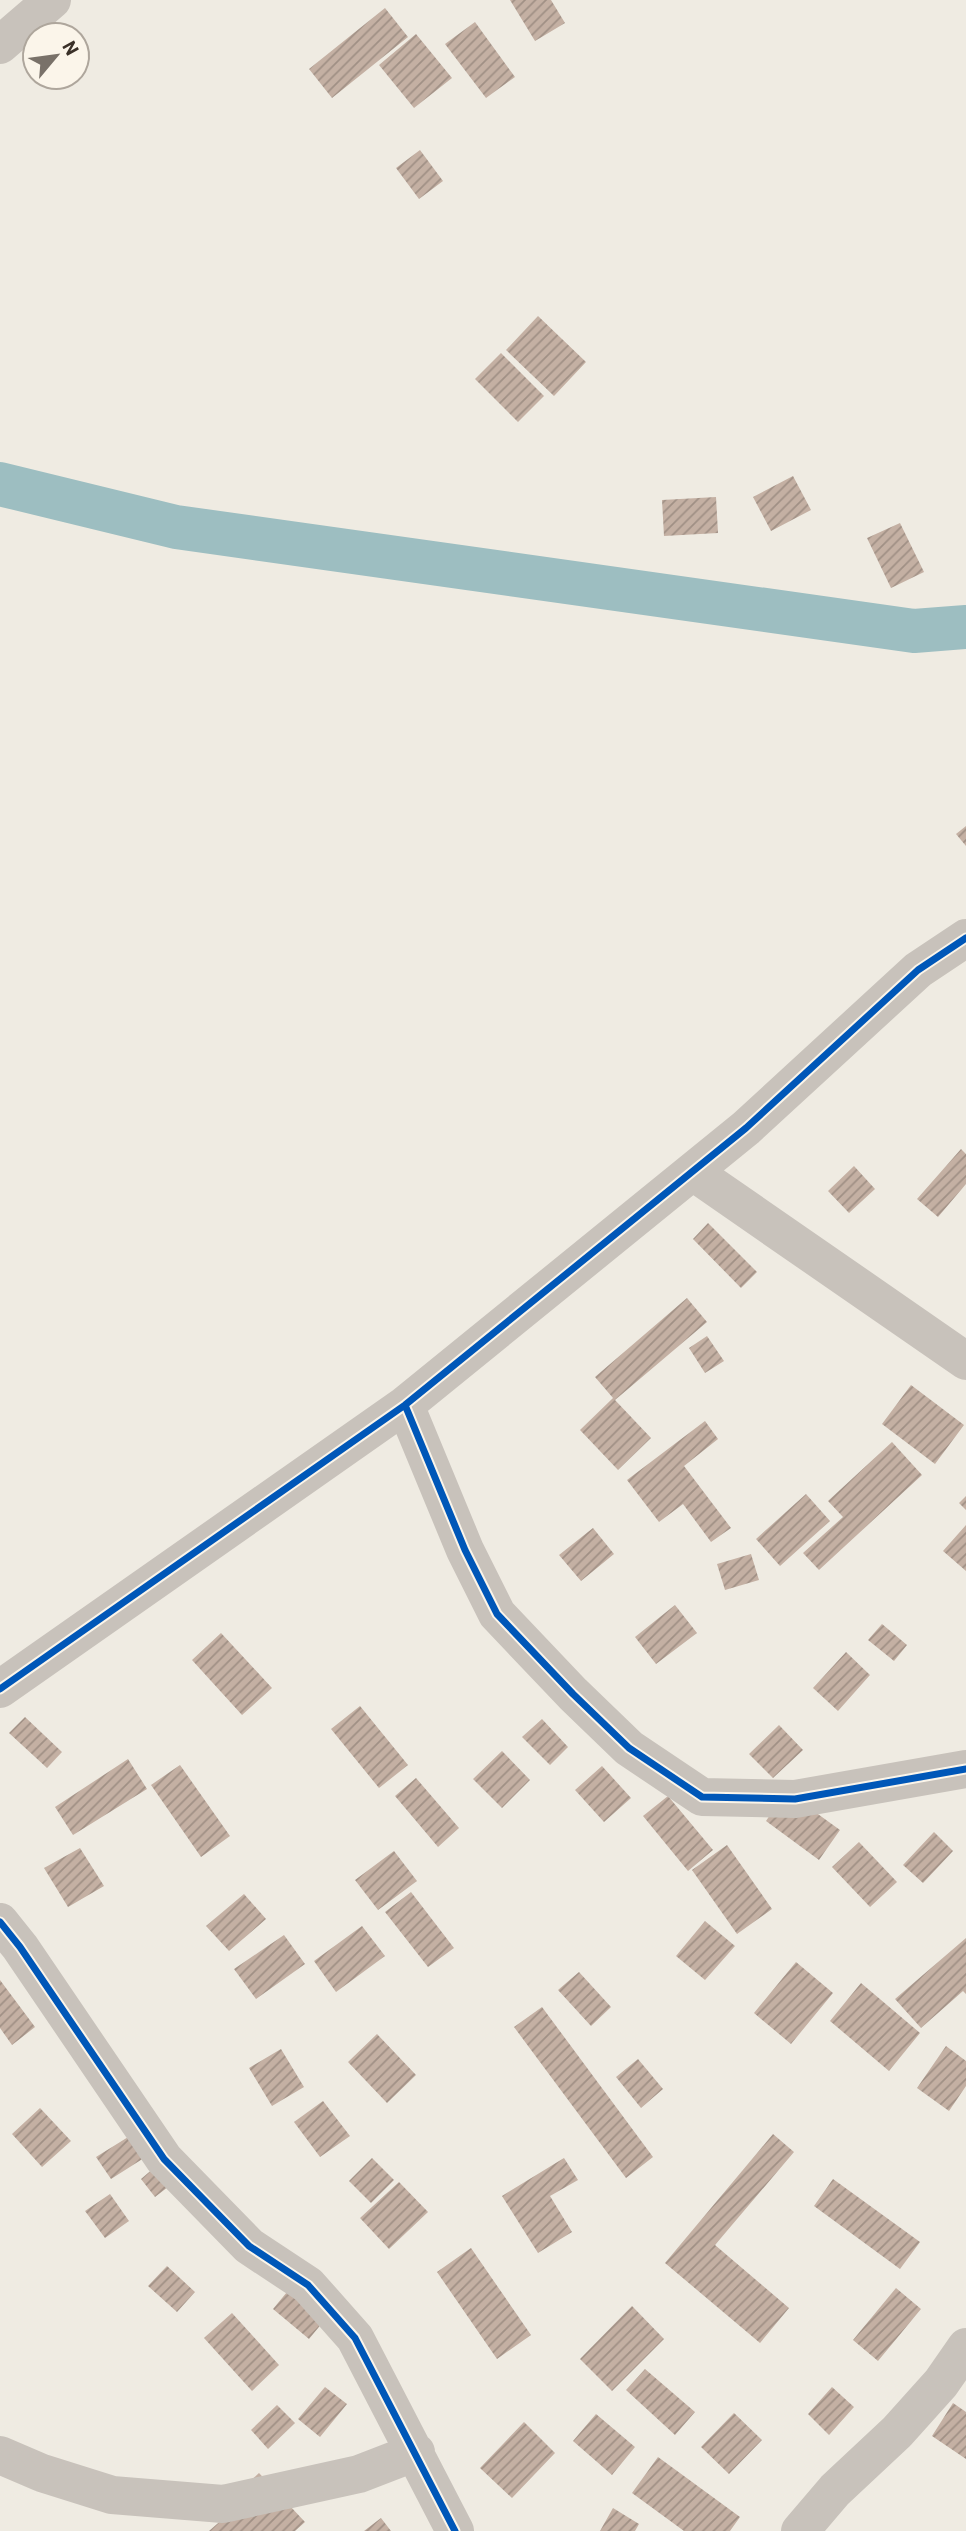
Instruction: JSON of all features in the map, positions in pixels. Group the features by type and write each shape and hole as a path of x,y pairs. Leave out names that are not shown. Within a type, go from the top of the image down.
{"street":[{"path":"0,45 52,0"},
{"path":"0,1689 405,1405 746,1128 918,970 966,938"},
{"path":"693,1172 966,1361"},
{"path":"405,1405 465,1550 497,1614 629,1748 702,1797 795,1799 966,1769"},
{"path":"0,1922 20,1947 164,2159 249,2246 308,2285 355,2338 455,2531"},
{"path":"800,2531 835,2490 897,2432 941,2384 966,2347"},
{"path":"0,2455 42,2473 112,2495 223,2504 359,2474 416,2452"}],"building":[{"path":"510,0 551,0 565,23 535,41"},
{"path":"385,8 408,37 332,98 309,69"},
{"path":"475,22 515,77 486,98 445,44"},
{"path":"416,34 452,78 414,108 379,65"},
{"path":"420,150 443,181 419,199 396,168"},
{"path":"538,316 586,362 554,396 506,350"},
{"path":"501,353 544,396 518,422 475,379"},
{"path":"793,476 811,510 771,531 753,497"},
{"path":"716,497 718,533 664,536 662,500"},
{"path":"900,523 924,572 891,588 867,538"},
{"path":"966,826 966,846 956,834"},
{"path":"961,1149 966,1154 966,1184 938,1217 917,1199"},
{"path":"854,1166 875,1189 849,1213 828,1191"},
{"path":"708,1223 757,1272 741,1288 693,1239"},
{"path":"687,1298 707,1322 615,1400 651,1438 618,1470 580,1430 613,1398 595,1377"},
{"path":"707,1336 724,1361 705,1373 689,1348"},
{"path":"911,1385 964,1425 935,1464 882,1424"},
{"path":"705,1421 718,1439 684,1466 731,1528 711,1542 683,1504 659,1522 627,1480"},
{"path":"892,1442 922,1475 819,1570 803,1553 843,1517 828,1501"},
{"path":"806,1494 830,1521 780,1566 756,1539"},
{"path":"966,1496 966,1510 959,1503"},
{"path":"966,1525 966,1571 943,1551"},
{"path":"593,1528 614,1554 581,1581 559,1555"},
{"path":"751,1554 759,1580 725,1590 717,1564"},
{"path":"675,1605 697,1633 656,1664 635,1637"},
{"path":"882,1624 907,1645 894,1661 868,1640"},
{"path":"221,1633 272,1688 242,1715 192,1660"},
{"path":"846,1652 870,1675 838,1711 813,1688"},
{"path":"360,1706 408,1765 379,1788 331,1729"},
{"path":"25,1717 62,1752 47,1768 9,1733"},
{"path":"542,1719 568,1747 550,1765 522,1737"},
{"path":"779,1725 803,1750 773,1778 749,1754"},
{"path":"502,1751 530,1780 502,1808 473,1779"},
{"path":"128,1759 147,1789 73,1835 55,1807"},
{"path":"180,1765 230,1836 201,1857 151,1785"},
{"path":"602,1766 631,1798 604,1822 575,1790"},
{"path":"416,1778 459,1828 438,1847 395,1796"},
{"path":"786,1791 840,1830 819,1860 766,1821"},
{"path":"668,1796 713,1850 688,1871 643,1816"},
{"path":"934,1832 953,1851 923,1883 903,1865"},
{"path":"859,1842 897,1882 870,1907 832,1867"},
{"path":"727,1845 772,1909 737,1934 692,1870"},
{"path":"80,1848 104,1886 68,1907 44,1868"},
{"path":"394,1851 417,1881 378,1910 355,1880"},
{"path":"411,1892 454,1948 428,1967 385,1912"},
{"path":"244,1894 266,1919 229,1951 206,1926"},
{"path":"705,1921 735,1946 705,1980 676,1956"},
{"path":"362,1926 385,1956 336,1992 314,1961"},
{"path":"284,1935 305,1964 256,1999 234,1969"},
{"path":"966,1938 966,1994 963,1991 921,2028 895,1999"},
{"path":"796,1962 833,1993 791,2044 754,2013"},
{"path":"579,1972 611,2007 591,2026 558,1990"},
{"path":"0,1980 35,2027 12,2045 0,2028"},
{"path":"861,1983 920,2033 889,2071 830,2021"},
{"path":"542,2007 653,2157 626,2178 514,2027"},
{"path":"377,2034 416,2075 387,2103 348,2062"},
{"path":"946,2046 966,2061 966,2086 949,2111 917,2088"},
{"path":"281,2049 304,2087 272,2106 249,2068"},
{"path":"638,2059 663,2089 641,2108 616,2077"},
{"path":"323,2101 350,2136 320,2157 294,2122"},
{"path":"40,2108 71,2141 42,2167 12,2134"},
{"path":"141,2129 155,2151 111,2179 96,2157"},
{"path":"773,2134 794,2152 715,2245 789,2308 760,2343 665,2263"},
{"path":"372,2158 394,2180 371,2203 349,2181"},
{"path":"564,2158 578,2180 550,2196 572,2232 538,2253 502,2196"},
{"path":"162,2161 177,2180 155,2197 141,2179"},
{"path":"833,2179 920,2242 900,2269 814,2206"},
{"path":"399,2182 428,2212 389,2249 360,2218"},
{"path":"110,2194 129,2221 105,2238 85,2211"},
{"path":"471,2248 531,2335 497,2359 437,2272"},
{"path":"167,2266 195,2292 177,2312 148,2286"},
{"path":"896,2288 921,2309 878,2361 853,2340"},
{"path":"287,2292 323,2322 309,2339 273,2309"},
{"path":"632,2306 664,2339 612,2391 580,2359"},
{"path":"232,2313 279,2365 252,2391 204,2338"},
{"path":"645,2369 695,2412 675,2435 626,2390"},
{"path":"325,2387 347,2404 320,2437 298,2419"},
{"path":"832,2387 854,2407 829,2435 808,2414"},
{"path":"953,2403 966,2412 966,2459 932,2436"},
{"path":"277,2405 295,2423 268,2449 251,2430"},
{"path":"734,2413 762,2440 729,2474 701,2447"},
{"path":"596,2414 635,2447 612,2475 573,2441"},
{"path":"524,2422 555,2453 512,2498 480,2468"},
{"path":"658,2457 740,2517 730,2531 684,2531 632,2493"},
{"path":"259,2473 305,2522 295,2531 209,2531 225,2517 219,2510"},
{"path":"613,2508 639,2524 635,2531 600,2531"},
{"path":"381,2518 391,2531 364,2531"}],"waterway":[{"path":"0,484 176,527 914,631 966,627"}],"cycle path":[{"path":"0,1689 405,1405 746,1128 918,970 966,938"},
{"path":"405,1405 465,1550 497,1614 629,1748 702,1797 795,1799 966,1769"},
{"path":"0,1922 20,1947 164,2159 249,2246 308,2285 355,2338 455,2531"}]}
